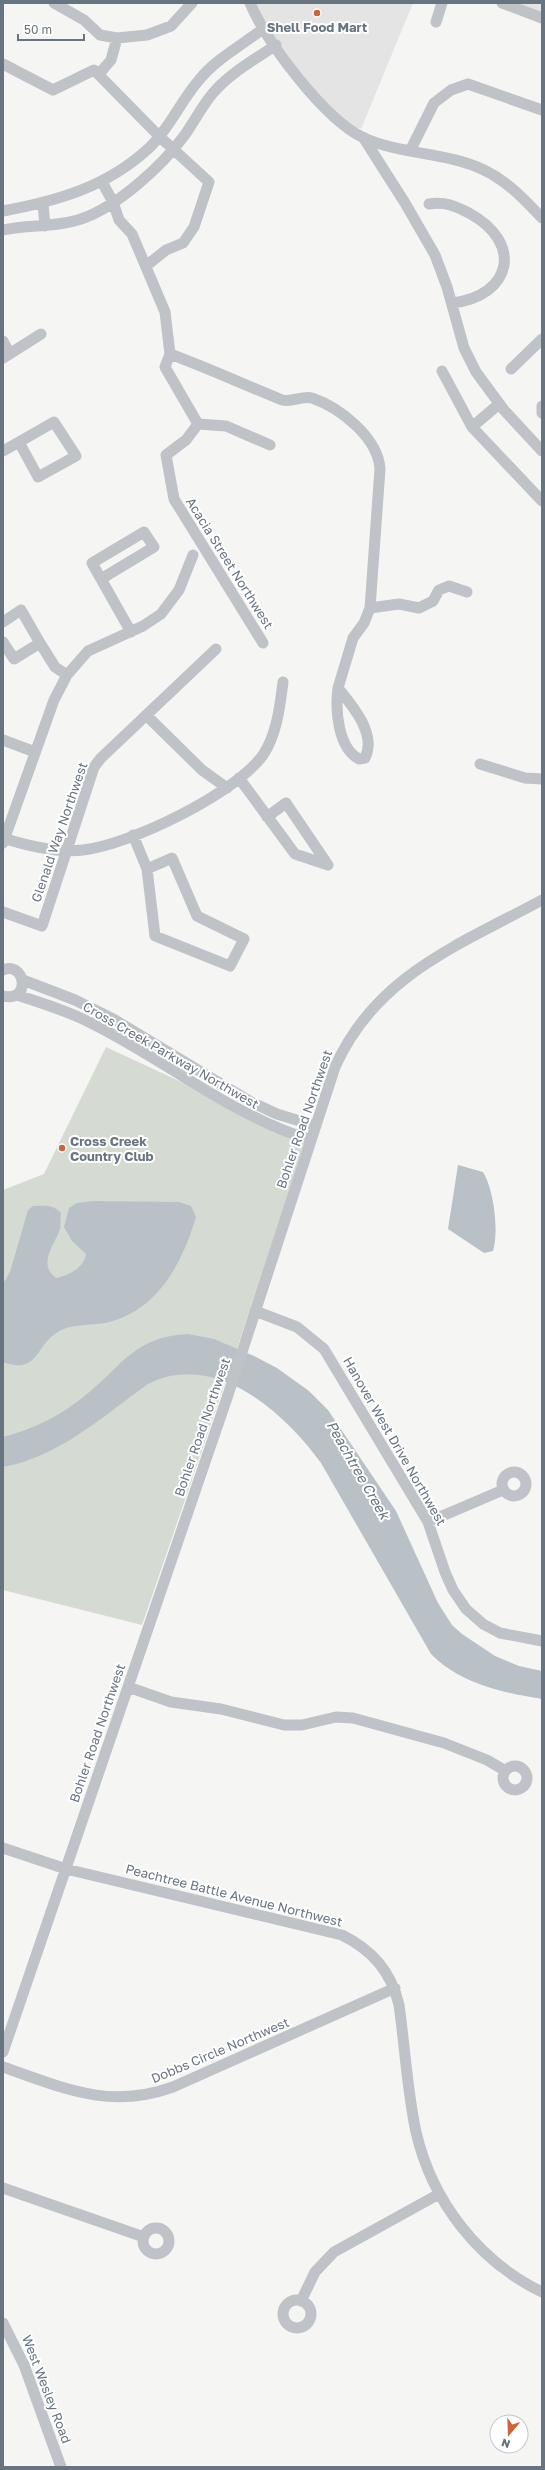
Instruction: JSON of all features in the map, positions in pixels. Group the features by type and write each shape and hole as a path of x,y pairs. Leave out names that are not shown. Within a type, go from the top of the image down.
{"street":[{"path":"54,3 84,20 100,34 116,38 147,36 171,26 192,3"},
{"path":"250,3 263,29 323,107 363,137 483,170 509,185 542,218"},
{"path":"436,22 442,3"},
{"path":"502,3 542,18"},
{"path":"3,211 43,204 73,195 102,182 132,162 160,137 199,79 235,49 263,29"},
{"path":"99,74 111,60 116,38"},
{"path":"3,230 45,226 82,219 113,202 152,171 174,149 213,92 246,65 276,45"},
{"path":"235,49 246,65"},
{"path":"3,64 53,90 94,70 160,137 210,182 194,227 183,243 166,250 146,266"},
{"path":"410,151 434,103 451,90 468,84 542,110"},
{"path":"363,137 424,234 435,255 452,303 469,360 499,404 542,451"},
{"path":"102,182 113,202 119,220 132,234 165,312 170,354 165,367 198,424 226,426 270,445"},
{"path":"43,204 45,226"},
{"path":"429,204 449,204 477,218 490,226 498,235 502,246 504,268 498,279 488,291 471,301 452,303"},
{"path":"3,341 7,356 41,334"},
{"path":"511,369 542,339"},
{"path":"170,354 285,401 311,397 349,419 364,434 376,450 380,470 370,608 364,623 353,638 338,688 337,711 346,744 353,756 359,759 365,758 368,752 367,739 362,720 338,688"},
{"path":"442,371 472,427 542,501"},
{"path":"472,427 499,404"},
{"path":"542,406 542,413"},
{"path":"3,451 54,422 76,456 38,477 19,442"},
{"name":"Acacia Street Northwest","path":"198,424 186,440 166,454 174,499 262,643"},
{"path":"101,579 154,547 144,532 92,563 101,579 131,632"},
{"name":"Acacia Street Northwest","path":"4,840 54,700 67,675 88,651 153,621 169,605 179,590 193,555"},
{"path":"370,608 400,604 419,608 434,601 439,590 449,586 467,592"},
{"path":"3,622 21,610 54,667 67,675"},
{"path":"3,642 14,659 40,643"},
{"name":"Glenald Way Northwest","path":"3,912 42,926 94,767 146,715 216,649"},
{"path":"4,840 66,851 100,847 133,835 200,805 227,788 258,762 268,746 278,714 283,682"},
{"path":"146,715 202,770 227,788"},
{"path":"3,740 35,752"},
{"path":"480,764 525,778 542,779"},
{"path":"239,778 267,817 295,854 328,865 286,803 267,817"},
{"path":"133,835 147,869 155,936 230,966 244,939 197,916 172,858 147,869"},
{"name":"Bohler Road Northwest","path":"3,2052 227,1398 335,1067 345,1044 362,1018 387,992 424,964 542,900"},
{"name":"Cross Creek Parkway Northwest","path":"3,970 14,969 20,973 23,980 74,1000 115,1020 251,1102 277,1114 316,1126"},
{"path":"3,996 11,997 17,994 22,988 23,980"},
{"name":"Cross Creek Parkway Northwest","path":"17,994 91,1022 240,1112 286,1132 311,1140"},
{"name":"Hanover West Drive Northwest","path":"255,1311 297,1327 324,1349 428,1522 445,1572 453,1590 466,1609 483,1624 500,1633 542,1641"},
{"path":"428,1522 503,1490"},
{"path":"128,1687 171,1702 221,1709 284,1724 302,1725 336,1717 353,1718 444,1743 487,1760 504,1770"},
{"name":"Peachtree Battle Avenue Northwest","path":"3,1848 66,1869 342,1935 359,1944 376,1958 387,1972 395,1988 399,2005 416,2132 426,2164 439,2194 466,2232 482,2250 519,2279 542,2292"},
{"name":"Dobbs Circle Northwest","path":"3,2067 90,2095 116,2098 145,2095 180,2084 395,1988"},
{"path":"3,2188 144,2237"},
{"path":"301,2301 315,2272 334,2252 439,2194"},
{"name":"West Wesley Road","path":"3,2323 24,2365 61,2467"}],"shaded area":[{"path":"256,3 413,3 361,129 336,121 276,50"},
{"path":"498,3 542,3 542,20"},
{"path":"106,1047 308,1141 142,1625 3,1590 3,1190 44,1174"}],"water":[{"path":"458,1165 483,1172 487,1180 493,1200 496,1233 493,1251 484,1253 448,1229"},
{"path":"93,1201 179,1202 191,1206 196,1217 184,1251 176,1267 155,1295 142,1307 127,1316 109,1322 63,1329 45,1344 30,1362 24,1365 15,1365 3,1362 3,1284 10,1272 28,1210 33,1206 48,1206 55,1208 61,1213 60,1229 49,1254 48,1260 48,1267 56,1278 66,1275 79,1267 85,1259 86,1254 72,1241 64,1227 69,1208 77,1203"},
{"name":"Peachtree Creek","path":"188,1334 214,1339 254,1356 277,1368 309,1391 328,1410 396,1511 438,1603 452,1625 462,1634 495,1656 519,1666 542,1671 542,1699 512,1694 482,1685 455,1672 442,1664 431,1654 321,1463 288,1424 268,1407 246,1392 222,1381 198,1375 173,1376 148,1384 97,1422 62,1445 23,1462 3,1467 3,1437 26,1430 58,1415 87,1394 131,1354 142,1346 155,1340 170,1336"}],"place":[{"name":"Shell Food Mart","path":"317,13"},
{"name":"Cross Creek Country Club","path":"62,1148"}]}
